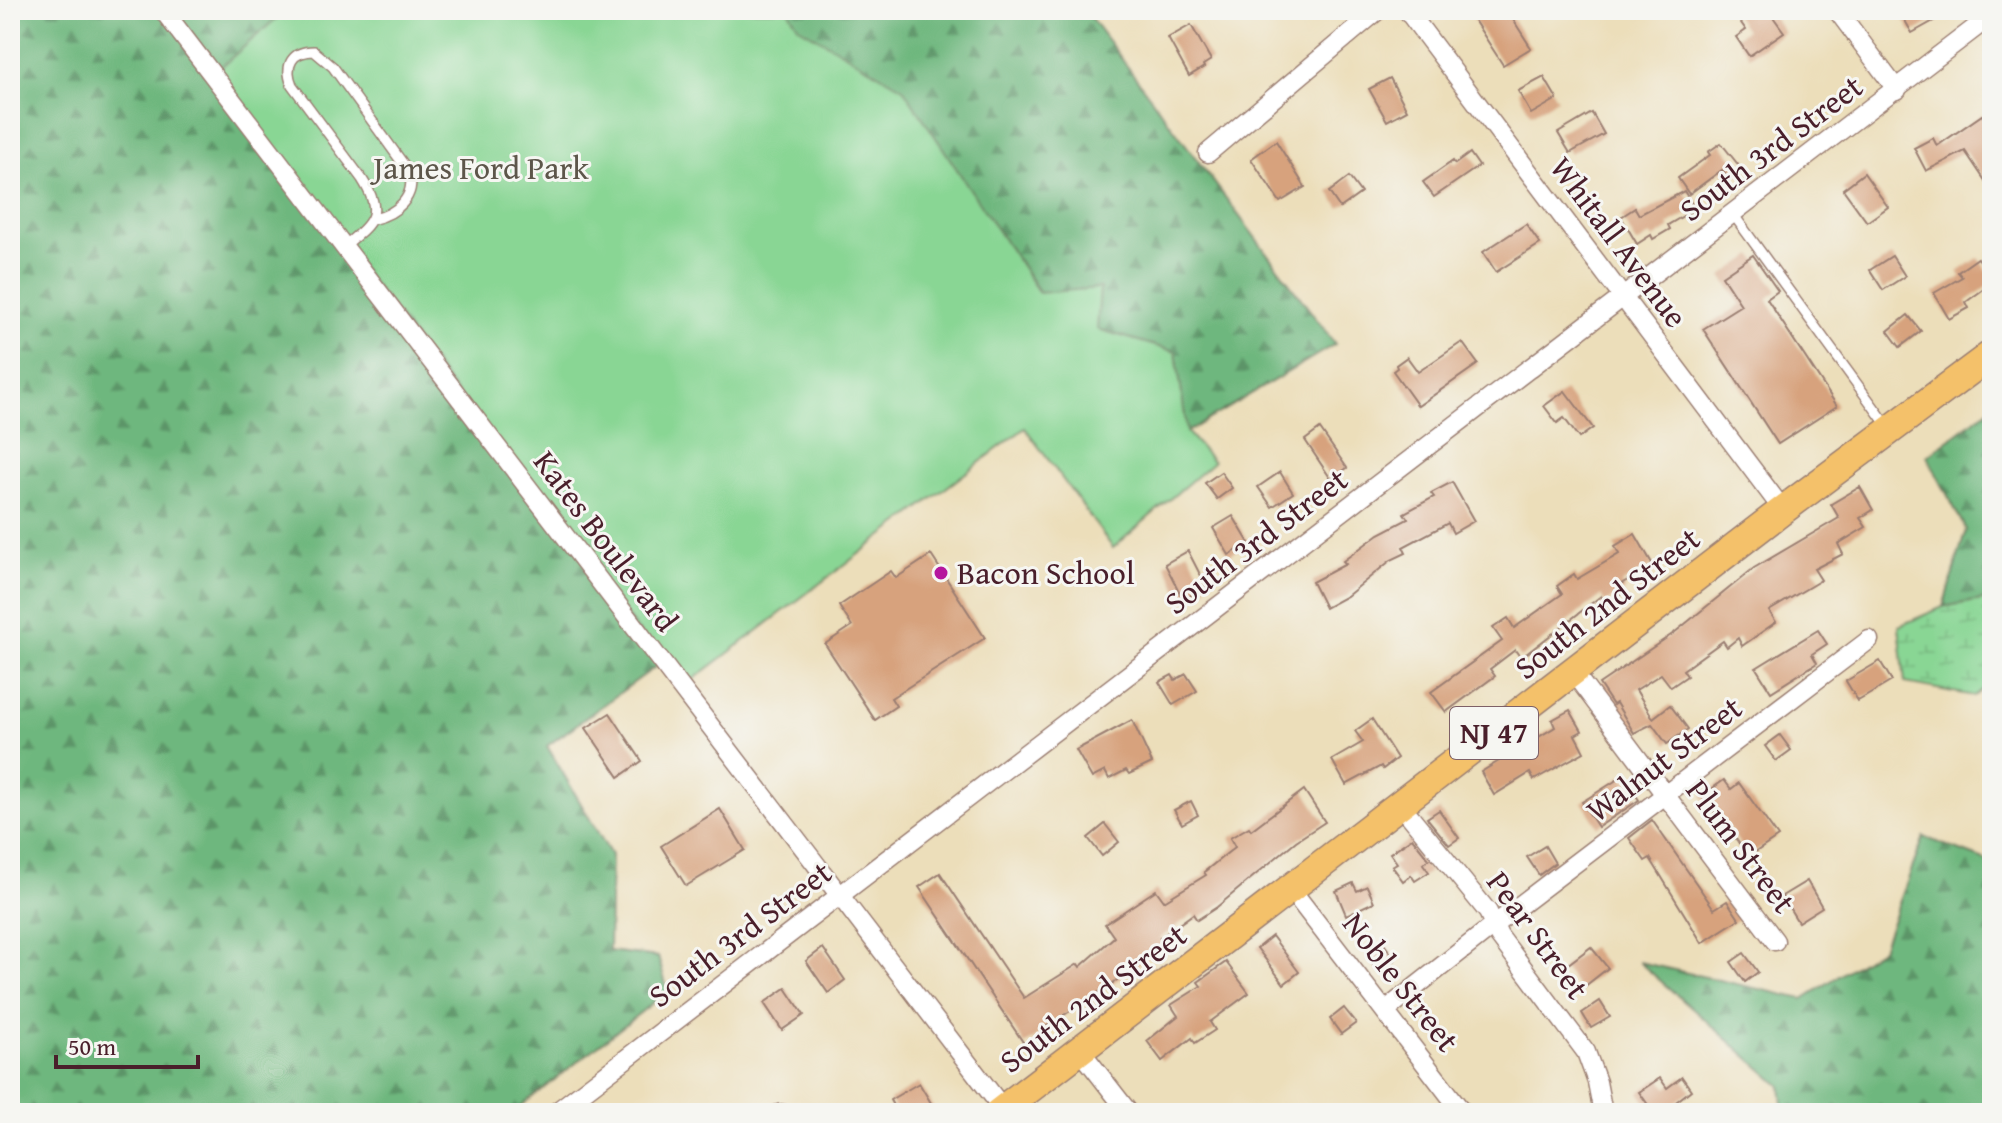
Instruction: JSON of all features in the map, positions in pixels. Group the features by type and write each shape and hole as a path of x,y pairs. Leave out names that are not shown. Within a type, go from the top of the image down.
{"main road":[{"name":"South 2nd Street","path":"1000,1111 1783,510 1992,354"}],"street":[{"name":"Kates Boulevard","path":"163,10 839,895 1000,1111"},
{"path":"1208,153 1378,10"},
{"name":"Whitall Avenue","path":"1407,10 1783,510"},
{"path":"1837,10 1897,90"},
{"name":"South 3rd Street","path":"555,1113 1992,15"},
{"name":"Walnut Street","path":"1386,1010 1869,640"},
{"name":"Plum Street","path":"1573,672 1775,941"},
{"name":"Pear Street","path":"1401,805 1488,912 1499,936 1586,1052 1597,1082 1603,1113"},
{"name":"Noble Street","path":"1290,888 1463,1113"},
{"path":"1080,1050 1129,1113"}],"lane":[{"path":"343,247 374,219 385,216 403,203 412,182 409,172 333,67 314,51 304,51 294,56 287,74 369,189 374,219"},
{"path":"1733,214 1890,430"},
{"path":"769,1113 780,1109 802,1113"}],"green space":[{"path":"10,10 301,10 662,662 547,746 611,855 609,951 658,957 668,991 512,1113 15,1113 10,1106"},
{"name":"James Ford Park","path":"286,10 788,10 799,27 903,88 1039,293 1100,288 1097,329 1176,352 1187,432 1213,462 1113,548 1025,428 682,688 213,74"},
{"path":"769,10 1085,10 1335,344 1187,432 1176,352 1097,329 1099,288 1040,293 1005,241"},
{"path":"1992,407 1992,591 1989,599 1943,607 1966,530 1927,456"},
{"path":"1992,591 1992,681 1974,696 1905,683 1899,626 1943,607 1988,599"},
{"path":"1924,837 1992,863 1992,1113 1784,1113 1781,1086 1639,962 1803,999 1882,948"}],"building":[{"path":"1483,10 1507,10 1531,48 1503,65 1472,17"},
{"path":"1732,10 1768,10 1784,32 1749,56 1736,37 1746,30"},
{"path":"1899,10 1930,10 1935,20 1912,33"},
{"path":"1191,25 1211,60 1189,76 1168,38"},
{"path":"1544,77 1557,99 1531,114 1518,91"},
{"path":"1390,78 1407,110 1387,121 1369,89"},
{"path":"1592,113 1604,134 1570,153 1558,133"},
{"path":"1982,115 1992,129 1992,191 1965,151 1926,171 1914,148 1933,138 1937,146"},
{"path":"1276,141 1305,187 1280,202 1251,159"},
{"path":"1721,143 1740,167 1727,177 1722,170 1689,194 1678,178"},
{"path":"1470,153 1479,166 1434,197 1423,182"},
{"path":"1864,173 1888,207 1867,222 1843,189"},
{"path":"1349,177 1361,193 1340,208 1329,192"},
{"path":"1684,191 1695,209 1668,225 1670,229 1653,239 1651,235 1637,244 1621,217 1635,208 1639,215"},
{"path":"1526,224 1540,244 1496,272 1483,252"},
{"path":"1753,255 1778,291 1767,299 1837,406 1778,444 1703,329 1741,305 1722,276"},
{"path":"1892,256 1905,276 1883,290 1870,270"},
{"path":"1978,258 1992,277 1992,283 1966,302 1969,308 1949,319 1934,293 1962,277 1958,272"},
{"path":"1908,315 1921,331 1900,347 1888,331"},
{"path":"1462,342 1478,364 1418,406 1393,371 1396,365 1407,357 1418,372"},
{"path":"1565,391 1593,428 1579,438 1564,418 1557,423 1544,406"},
{"path":"1320,429 1347,468 1331,479 1305,440"},
{"path":"1221,472 1232,488 1217,499 1205,483"},
{"path":"1280,472 1293,493 1272,507 1258,487"},
{"path":"1452,482 1474,521 1453,533 1448,523 1403,547 1406,553 1391,560 1347,596 1325,608 1312,582 1346,564 1343,561 1379,534 1408,519 1404,513 1434,497 1431,493"},
{"path":"1860,487 1873,510 1860,518 1866,527 1838,544 1843,554 1814,569 1821,580 1769,611 1776,622 1742,646 1738,638 1727,647 1723,641 1683,670 1687,676 1671,687 1661,674 1636,690 1653,718 1670,705 1688,729 1667,744 1652,724 1634,733 1616,703 1613,705 1599,684 1674,633 1754,568 1839,518 1831,504"},
{"path":"1233,516 1249,543 1229,555 1213,528"},
{"path":"1635,534 1653,565 1621,584 1625,591 1605,603 1601,596 1521,658 1515,650 1490,669 1495,676 1446,712 1431,692 1502,641 1493,628 1508,618 1514,628 1562,594 1557,586 1574,574 1577,579 1619,554 1615,546"},
{"path":"1188,551 1207,588 1183,599 1165,564"},
{"path":"931,555 985,638 891,698 896,706 875,720 825,644 852,626 839,606 891,571 896,578"},
{"path":"1818,630 1827,644 1812,654 1817,663 1771,692 1756,668"},
{"path":"1880,661 1892,681 1858,701 1846,681"},
{"path":"1186,674 1197,691 1173,705 1159,682 1172,675 1175,680"},
{"path":"1570,710 1582,731 1575,735 1584,752 1534,780 1530,773 1494,795 1481,772 1555,727 1552,720"},
{"path":"610,713 642,761 619,777 586,728"},
{"path":"1372,719 1397,758 1383,769 1381,766 1346,785 1332,760 1363,742 1355,731"},
{"path":"1132,720 1152,763 1129,774 1126,770 1109,779 1105,771 1092,778 1076,750"},
{"path":"1780,735 1791,750 1776,761 1765,746"},
{"path":"1623,776 1639,800 1598,827 1582,802"},
{"path":"1724,780 1731,789 1739,783 1778,837 1748,857 1723,819 1720,820 1702,796"},
{"path":"1304,790 1325,822 1296,841 1217,907 1197,920 1193,914 1160,938 1165,944 1044,1028 1046,1031 1025,1045 919,887 940,873 1024,998 1078,964 1080,967 1114,937 1105,924 1156,890 1164,901 1206,875 1204,872 1235,847 1230,838 1249,827 1251,830"},
{"path":"1191,801 1198,815 1182,824 1174,810"},
{"path":"720,809 745,850 686,886 661,846"},
{"path":"1439,810 1459,838 1449,845 1427,818"},
{"path":"1652,820 1714,909 1727,901 1739,919 1702,943 1650,858 1645,861 1629,838"},
{"path":"1105,824 1119,842 1102,856 1088,838"},
{"path":"1412,838 1429,859 1423,864 1429,872 1415,881 1411,875 1403,881 1392,866 1397,863 1390,853"},
{"path":"1545,846 1555,863 1539,875 1527,857"},
{"path":"1807,881 1822,907 1798,922 1782,896"},
{"path":"1353,883 1357,891 1367,886 1374,902 1346,915 1336,891"},
{"path":"1272,936 1299,972 1284,984 1257,948"},
{"path":"1384,944 1395,959 1379,972 1367,956"},
{"path":"1591,947 1608,968 1580,990 1563,968"},
{"path":"823,948 845,980 828,993 806,961"},
{"path":"1744,953 1758,972 1745,982 1731,962"},
{"path":"1226,962 1249,993 1210,1022 1215,1030 1195,1043 1192,1038 1162,1061 1147,1041 1178,1016 1171,1005 1201,986 1198,982"},
{"path":"786,988 804,1015 782,1030 764,1003"},
{"path":"1600,1001 1610,1017 1591,1028 1582,1013"},
{"path":"1344,1008 1356,1023 1341,1034 1330,1019"},
{"path":"1682,1077 1691,1090 1676,1102 1684,1113 1654,1113 1639,1092 1660,1078 1667,1088"},
{"path":"919,1083 937,1113 897,1113 890,1100"}],"place":[{"name":"Bacon School","path":"941,573"}]}
